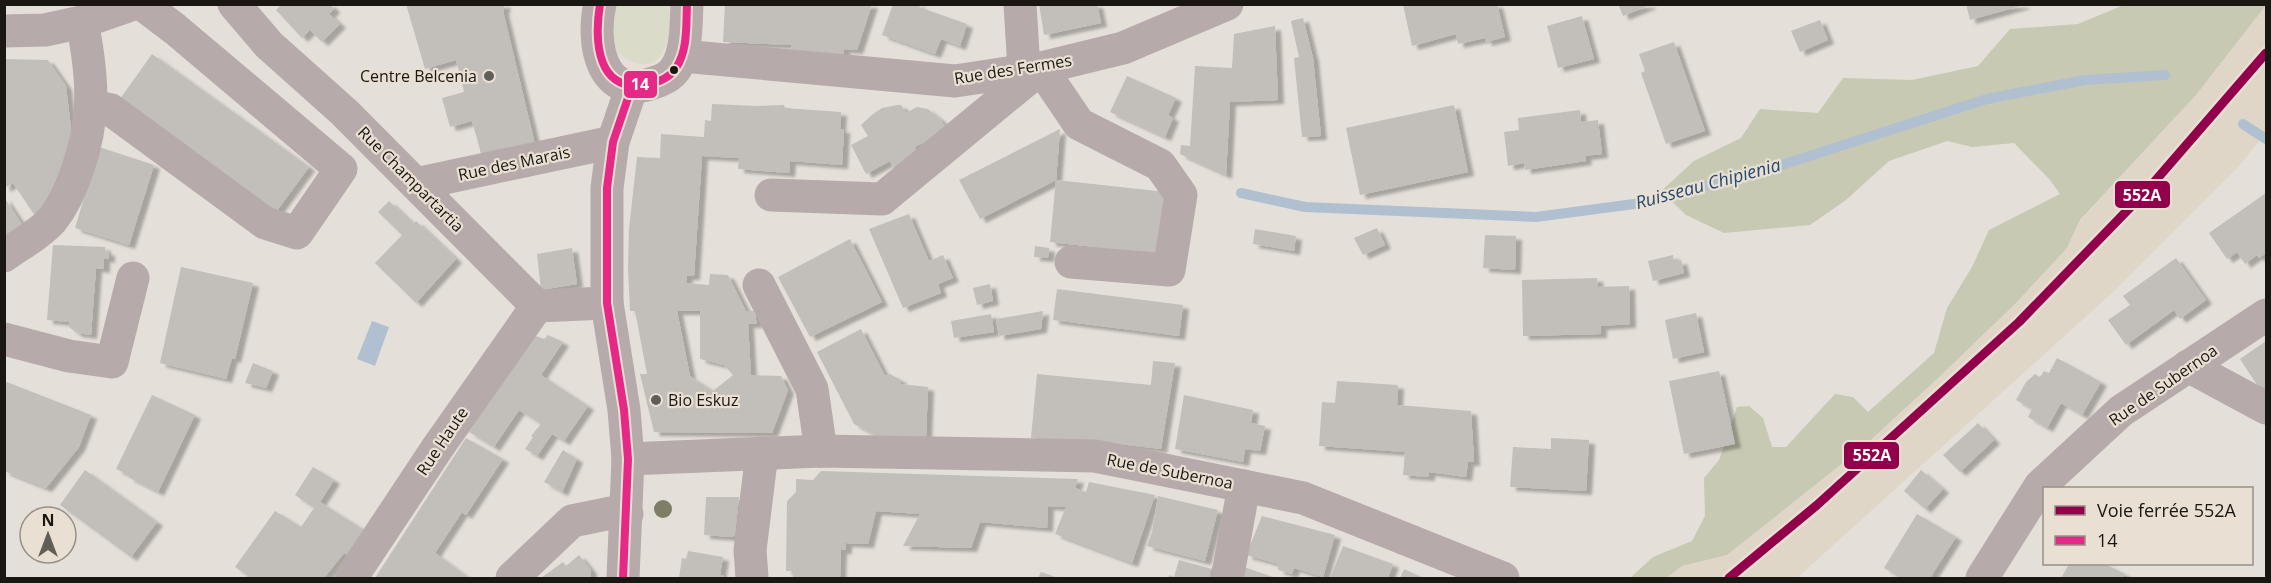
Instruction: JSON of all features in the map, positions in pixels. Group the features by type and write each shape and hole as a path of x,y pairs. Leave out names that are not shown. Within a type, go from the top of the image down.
{"street":[{"path":"4,31 45,30 82,22 134,4"},
{"path":"92,106 111,110 265,223 297,233 341,169 175,28 142,4"},
{"name":"Rue Champartartia","path":"234,4 269,45 344,112 537,306"},
{"path":"600,4 597,37 606,72 618,83 632,86 646,86 661,81 675,70 682,56 687,4"},
{"path":"1020,4 1032,69 1079,124 1160,165 1181,195 1169,270 1071,262"},
{"name":"Rue des Fermes","path":"682,56 955,81 1032,69 1123,48 1227,4"},
{"path":"4,256 51,222 68,197 86,147 92,106 90,62 82,22"},
{"path":"771,195 882,199 1032,69"},
{"path":"623,579 628,459 624,410 607,303 607,188 613,142 632,86"},
{"name":"Rue des Marais","path":"416,184 613,142"},
{"path":"4,339 69,356 112,362 133,278"},
{"path":"759,285 812,389 821,451"},
{"path":"537,306 607,303"},
{"name":"Rue Haute","path":"351,579 438,447 537,306"},
{"name":"Rue de Subernoa","path":"1982,579 2040,486 2121,411 2266,315"},
{"path":"2188,366 2266,408"},
{"name":"Rue de Subernoa","path":"628,459 821,451 1095,456 1303,498 1459,571 1503,579"},
{"path":"752,579 750,550 762,453"},
{"path":"1226,579 1244,486"},
{"path":"512,579 573,521 611,513 627,513"}],"shaded area":[{"path":"2266,5 2266,133 2238,167 2112,293 1797,578 1666,578 1682,566 1727,555 1863,447 1937,379 2016,303 2067,248 2080,221 2196,95"}],"green space":[{"path":"612,5 674,5 666,46 653,62 643,64 630,61 614,50"},
{"path":"2124,5 2266,5 2196,95 2080,220 2067,248 2016,303 1863,447 1727,555 1682,566 1666,578 1630,578 1653,557 1692,541 1705,516 1704,478 1719,460 1737,407 1749,406 1763,418 1772,447 1786,447 1835,394 1853,397 1868,412 1934,353 1947,308 1972,267 1989,230 2060,194 2050,180 2014,143 1972,147 1947,141 1889,161 1846,200 1810,225 1724,233 1686,215 1661,191 1694,161 1741,138 1760,109 1818,113 1843,78 1912,80 1978,66 2010,29 2078,24"}],"water":[{"path":"372,321 389,327 375,366 357,359"}],"building":[{"path":"282,4 330,4 334,9 329,14 340,24 322,42 310,30 302,38 276,10"},
{"name":"Centre Belcenia","path":"406,4 505,4 503,11 535,144 482,157 472,121 450,127 442,98 464,92 456,60 425,69"},
{"path":"725,4 872,4 857,50 844,49 844,54 791,50 792,45 723,42"},
{"path":"893,4 920,4 919,7 967,24 960,46 941,39 935,54 882,35"},
{"path":"1039,4 1097,4 1101,23 1044,35"},
{"path":"1403,4 1497,4 1505,37 1486,42 1485,38 1458,44 1456,34 1412,46"},
{"path":"1618,4 1650,4 1650,5 1623,16"},
{"path":"1966,4 2024,4 2024,5 1970,20"},
{"path":"1582,16 1594,59 1558,68 1547,26"},
{"path":"1303,18 1313,58 1321,136 1302,137 1294,58 1299,57 1291,21"},
{"path":"1820,20 1828,40 1800,52 1791,31"},
{"path":"1275,26 1278,100 1230,102 1226,175 1180,154 1181,145 1190,146 1195,66 1232,68 1234,34"},
{"path":"1674,42 1705,131 1666,144 1641,73 1645,71 1639,54"},
{"path":"152,54 309,167 276,212 120,99"},
{"path":"4,59 48,60 66,86 72,137 60,190 35,216 13,183 4,188"},
{"path":"1127,76 1176,98 1168,115 1173,118 1165,137 1110,112"},
{"path":"712,104 784,105 785,108 841,112 840,129 844,129 842,165 790,161 789,173 738,169 739,158 702,156 694,276 687,276 686,283 709,285 710,274 728,275 746,311 754,311 757,324 748,324 751,375 781,376 788,390 772,433 654,432 640,374 647,374 635,311 630,311 628,268 629,229 637,157 660,158 661,134 704,137 705,120 711,121","holes":["677,311 700,311 700,359 724,365 733,375 713,391 690,376"]},
{"path":"901,105 906,113 917,107 928,109 940,119 947,130 915,147 919,156 894,170 890,161 866,174 851,145 868,136 861,125 873,114 882,108"},
{"path":"1454,105 1468,172 1360,195 1346,128"},
{"path":"1580,110 1581,122 1598,120 1602,154 1585,156 1586,161 1525,170 1524,163 1508,166 1504,132 1519,130 1518,118"},
{"path":"1060,129 1056,180 980,219 959,180"},
{"path":"99,147 154,165 129,245 75,228"},
{"path":"1056,180 1166,192 1158,254 1050,242"},
{"path":"2266,193 2266,253 2259,258 2257,255 2245,264 2237,252 2227,259 2209,233"},
{"path":"4,197 23,226 4,240"},
{"path":"389,201 413,224 416,221 456,259 416,303 375,263 402,235 378,212"},
{"path":"909,214 929,261 943,255 953,278 938,284 941,293 903,308 869,229"},
{"path":"1377,228 1385,245 1363,255 1354,238"},
{"path":"1255,229 1296,236 1294,251 1253,244"},
{"path":"1485,235 1516,236 1515,270 1483,268"},
{"path":"850,239 882,302 810,337 778,277"},
{"path":"53,245 105,247 105,251 109,252 109,259 104,258 104,269 96,268 91,335 77,333 69,327 69,322 47,320"},
{"path":"1035,246 1049,248 1048,258 1034,257"},
{"path":"572,248 577,284 541,290 537,254"},
{"path":"1673,255 1674,262 1681,260 1684,273 1653,281 1648,261"},
{"path":"2176,258 2206,300 2180,319 2174,310 2126,345 2108,320 2130,305 2123,296"},
{"path":"181,267 253,283 235,359 232,358 226,379 160,363"},
{"path":"1597,278 1598,287 1629,286 1630,324 1601,326 1601,334 1523,336 1522,280"},
{"path":"990,284 993,301 977,305 973,288"},
{"path":"1057,289 1183,305 1179,336 1053,320"},
{"path":"1043,311 1041,329 999,336 996,319"},
{"path":"1696,313 1704,352 1673,359 1665,320"},
{"path":"991,314 994,332 954,338 951,321"},
{"path":"861,329 885,376 890,374 901,380 900,384 928,387 926,437 878,436 854,424 817,352"},
{"path":"533,335 544,339 548,335 563,342 541,375 588,406 564,441 552,434 537,456 525,449 533,437 531,436 541,424 519,410 494,447 469,432"},
{"path":"2266,341 2266,387 2261,391 2240,359"},
{"path":"2057,358 2101,382 2082,415 2061,403 2047,428 2028,417 2032,409 2016,400 2026,382 2035,374 2040,377 2044,371 2049,373"},
{"path":"1153,361 1175,363 1161,449 1078,439 1031,438 1037,374 1151,385"},
{"path":"253,363 273,371 266,388 245,383"},
{"path":"1719,371 1735,444 1684,454 1669,381"},
{"path":"4,381 91,415 79,447 46,488 4,471"},
{"path":"1337,381 1398,385 1397,405 1471,411 1474,462 1468,462 1466,477 1429,472 1429,477 1403,475 1405,452 1319,446 1322,402 1335,403"},
{"path":"152,395 195,415 158,492 116,469"},
{"path":"1184,395 1253,410 1251,423 1265,426 1260,451 1245,449 1243,462 1175,449"},
{"path":"1978,423 1994,440 1960,472 1943,455"},
{"path":"466,438 503,459 466,515 462,512 435,553 469,578 375,578"},
{"path":"1551,438 1589,440 1586,491 1510,487 1513,447 1551,449"},
{"path":"563,450 577,459 562,492 544,482"},
{"path":"313,467 334,480 320,502 372,535 355,560 344,553 324,578 245,578 248,576 235,567 275,511 301,527 314,508 295,495"},
{"path":"85,470 157,522 131,557 78,518 78,505 60,505"},
{"path":"1921,470 1943,489 1925,509 1904,491"},
{"path":"821,471 1078,479 1075,488 1086,492 1089,482 1155,495 1132,563 1055,534 1066,507 1048,506 1047,528 980,522 971,548 903,546 920,514 876,511 868,544 846,543 846,550 841,550 840,578 793,578 793,571 786,571 787,501 796,492 796,479 813,480"},
{"path":"1158,496 1218,510 1205,561 1147,546 1152,532"},
{"path":"706,497 739,497 733,537 704,535"},
{"path":"1917,514 1956,537 1930,578 1901,578 1884,568"},
{"path":"1262,516 1335,535 1323,577 1294,568 1292,574 1278,570 1279,564 1246,555"},
{"path":"1343,546 1393,564 1388,578 1330,578"},
{"path":"688,551 723,557 720,575 724,578 679,578 682,558 686,559"},
{"path":"579,555 591,570 590,578 541,578 563,562 566,566"},
{"path":"1179,560 1219,571 1216,578 1168,578 1169,575 1174,577"},
{"path":"2068,565 2107,565 2125,574 2123,578 2061,578"},
{"path":"1241,566 1276,578 1236,578"},
{"path":"1404,569 1423,578 1400,578"},
{"path":"1041,572 1058,578 1038,578"}],"waterway":[{"name":"Ruisseau Chipienia","path":"1241,193 1305,207 1536,217 1634,204 1769,169 1987,99 2085,80 2165,75"},
{"name":"Ruisseau Chipienia","path":"2243,124 2266,139"}],"rail line":[{"name":"552A","path":"1729,578 1817,505 2019,322 2149,188 2266,53"}],"transit line":[{"name":"14","path":"600,4 598,34 603,62 609,74 619,81 632,85 657,82 674,71 683,53 687,4"},
{"name":"14","path":"623,578 628,459 624,410 607,303 607,188 613,142 632,86"}],"place":[{"name":"Centre Belcenia","path":"489,76"},
{"name":"Bio Eskuz","path":"656,400"}]}
